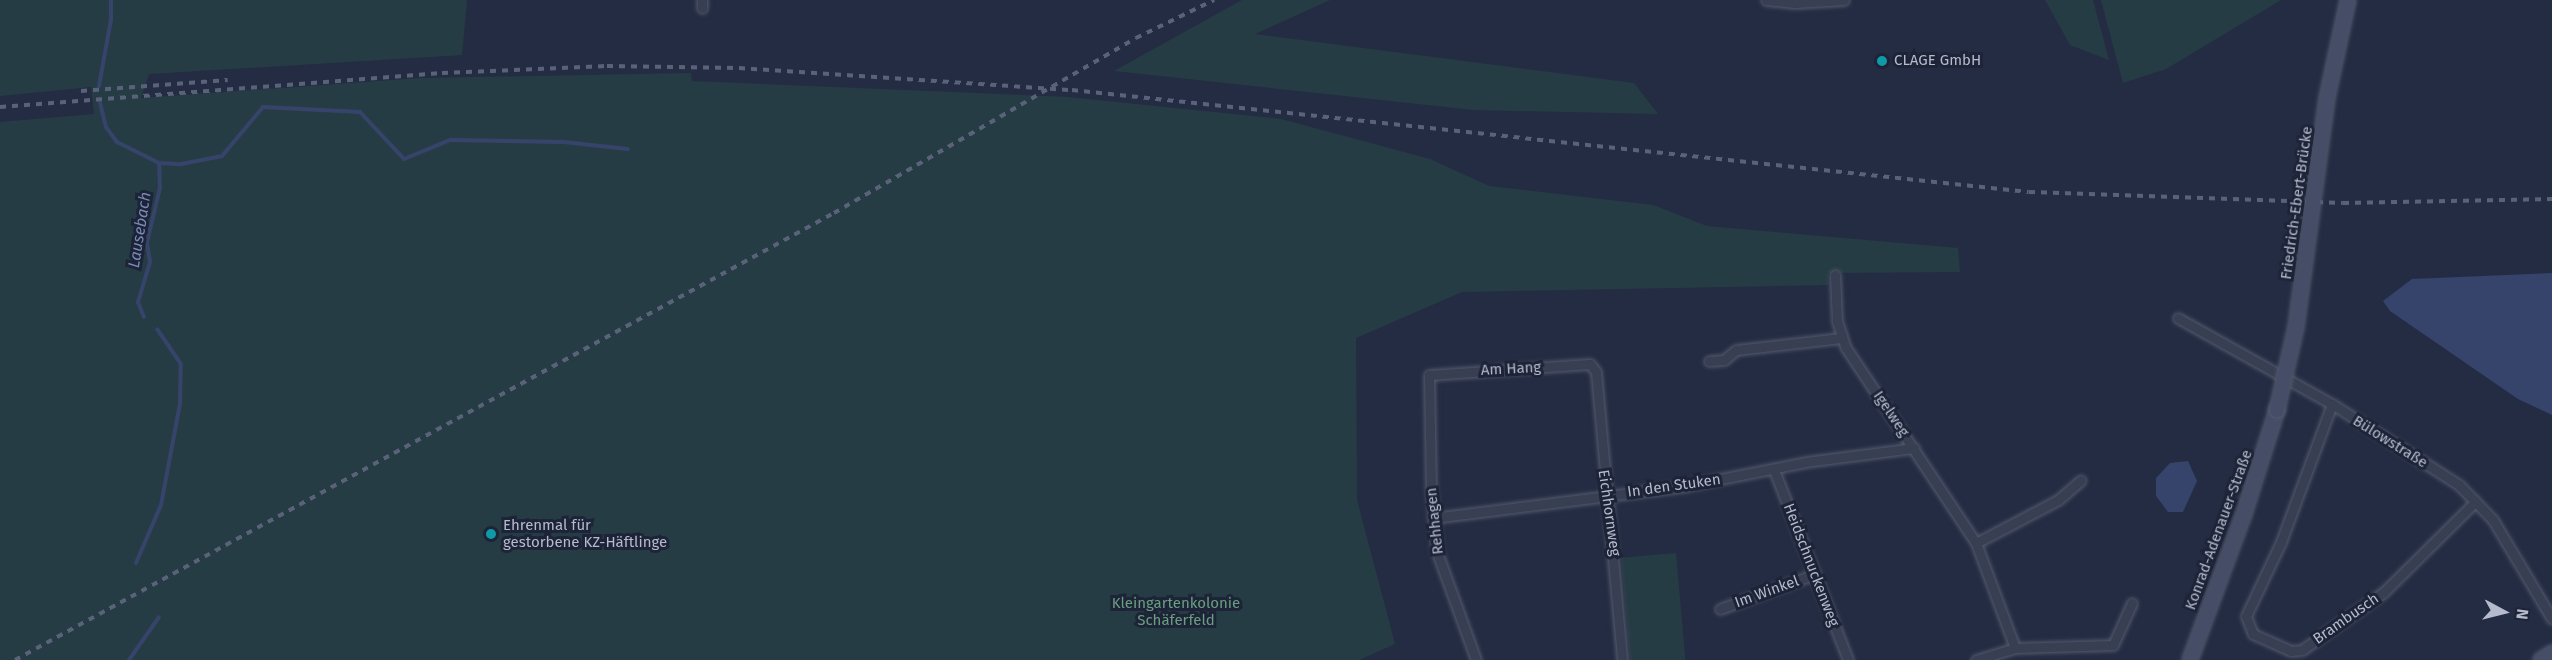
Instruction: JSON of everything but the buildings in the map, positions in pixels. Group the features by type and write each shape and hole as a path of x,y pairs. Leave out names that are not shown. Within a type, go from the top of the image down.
{"main road":[{"name":"Friedrich-Ebert-Brücke","path":"2277,410 2296,327 2327,98 2348,0"},
{"name":"Konrad-Adenauer-Straße","path":"2190,660 2256,481 2277,410"},
{"path":"2541,660 2552,653"}],"street":[{"path":"1766,0 1844,0"},
{"name":"Igelweg","path":"1835,275 1841,338 1976,543 2015,648"},
{"name":"Bülowstraße","path":"2178,318 2331,404 2459,485 2493,520 2552,619"},
{"path":"1709,361 1724,360 1736,350 1841,338"},
{"name":"Am Hang","path":"1429,375 1594,367"},
{"name":"Eichhornweg","path":"1594,367 1606,496 1617,572 1622,660"},
{"name":"Rehhagen","path":"1429,375 1433,518 1440,567 1476,660"},
{"name":"Brambusch","path":"2331,404 2281,542 2246,616 2253,634 2291,651 2302,650 2391,586 2476,501"},
{"name":"In den Stuken","path":"1433,518 1606,496 1914,448"},
{"name":"Heidschnuckenweg","path":"1774,470 1848,660"},
{"path":"1976,543 2058,500 2081,480"},
{"name":"Im Winkel","path":"1720,609 1815,574"},
{"path":"1976,660 2015,648 2113,645 2132,603"}],"green space":[{"name":"Kleingartenkolonie Schäferfeld","path":"0,0 467,0 462,55 149,74 141,98 420,78 691,73 692,81 1068,97 1281,119 1430,159 1489,186 1653,205 1707,226 1958,248 1960,272 1828,273 1828,285 1462,292 1356,338 1357,500 1395,644 1359,660 0,660 0,122 94,114 91,87 0,96"},
{"path":"1242,0 1330,0 1255,34 1634,83 1658,114 1474,110 1114,71"},
{"path":"2045,0 2093,0 2109,60 2070,45"},
{"path":"2101,0 2281,0 2166,69 2123,83"},
{"path":"1676,553 1685,660 1630,660 1621,558"}],"water":[{"path":"2552,273 2552,415 2518,399 2390,311 2383,301 2412,279"},
{"path":"2188,461 2197,481 2183,512 2168,512 2156,496 2156,478 2170,463"}],"waterway":[{"name":"Lausebach","path":"99,86 111,19 111,0"},
{"path":"100,103 106,127 117,142 159,163 181,164 222,156 263,107 360,112 404,159 450,140 564,142 628,149"},
{"name":"Lausebach","path":"144,317 138,302 150,262 147,242 160,188 159,163"},
{"name":"Lausebach","path":"136,563 161,505 180,403 181,364 157,329"},
{"name":"Lausebach","path":"129,660 159,617"}],"railway":[{"path":"15,660 834,213 1136,38 1214,0"},
{"path":"0,107 442,73 607,66 739,68 1072,90 2029,192 2343,203 2552,199"},
{"path":"81,91 228,80"}],"place":[{"name":"CLAGE GmbH","path":"1882,61"},
{"name":"Ehrenmal für gestorbene KZ-Häftlinge","path":"491,534"}]}
